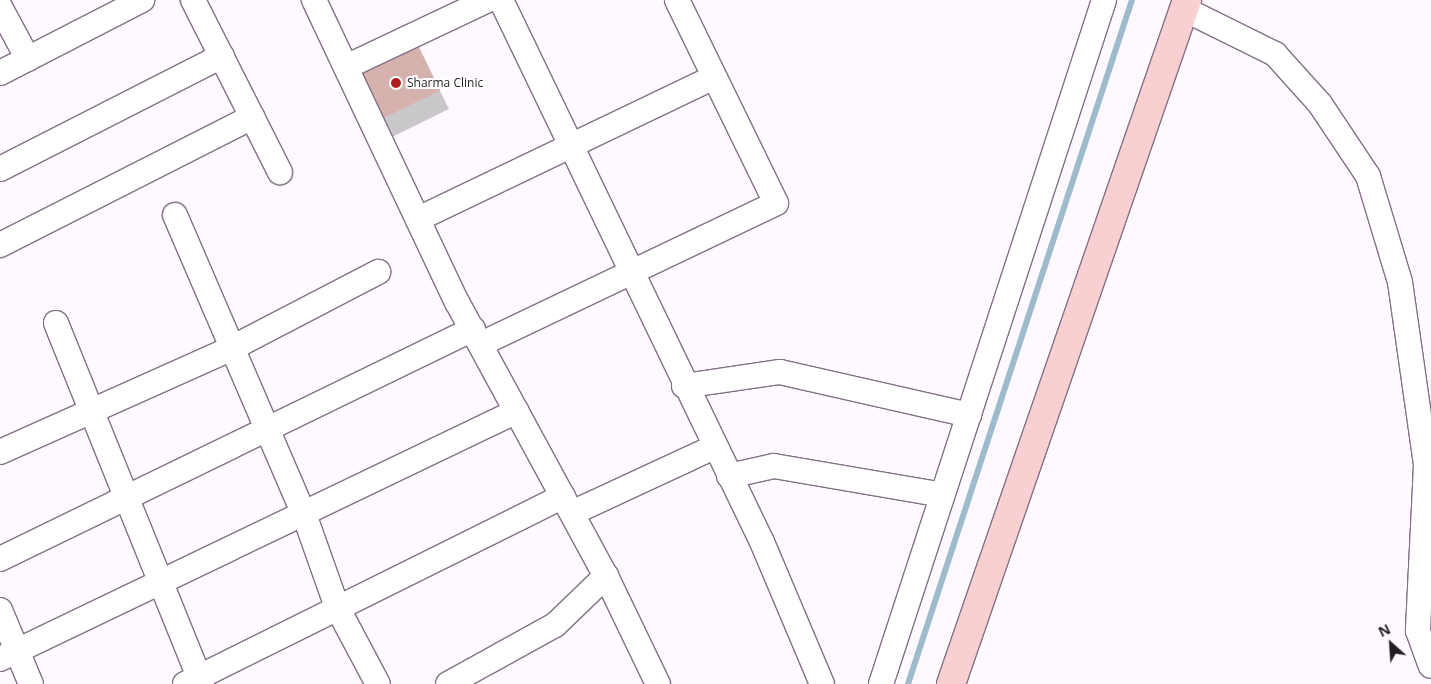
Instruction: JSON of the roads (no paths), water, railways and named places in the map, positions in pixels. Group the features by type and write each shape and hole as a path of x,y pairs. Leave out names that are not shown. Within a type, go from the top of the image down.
{"highway":[{"path":"951,684 1186,4"}],"street":[{"path":"0,73 142,0"},
{"path":"193,0 280,172"},
{"path":"314,0 418,219 477,337 606,576 658,684"},
{"path":"346,67 488,0"},
{"path":"501,0 684,386 762,542 822,684"},
{"path":"0,559 266,427 630,272 776,203 676,0"},
{"path":"881,684 1104,0"},
{"path":"1186,4 1275,54 1320,104 1368,176 1400,282 1426,465 1418,631 1431,666"},
{"path":"0,7 28,59"},
{"path":"0,169 222,56"},
{"path":"418,219 714,76"},
{"path":"0,245 252,117"},
{"path":"175,215 304,514 337,607 378,684"},
{"path":"0,452 232,348 378,272"},
{"path":"56,323 162,581 195,682 337,607 567,504 714,447"},
{"path":"684,386 780,372 969,415"},
{"path":"8,655 517,411"},
{"path":"729,476 774,466 942,495"},
{"path":"448,684 554,625 606,576"},
{"path":"0,610 8,655 31,684"}],"waterway":[{"path":"908,684 1132,0"}],"place":[{"name":"Sharma Clinic","path":"396,83"}]}
